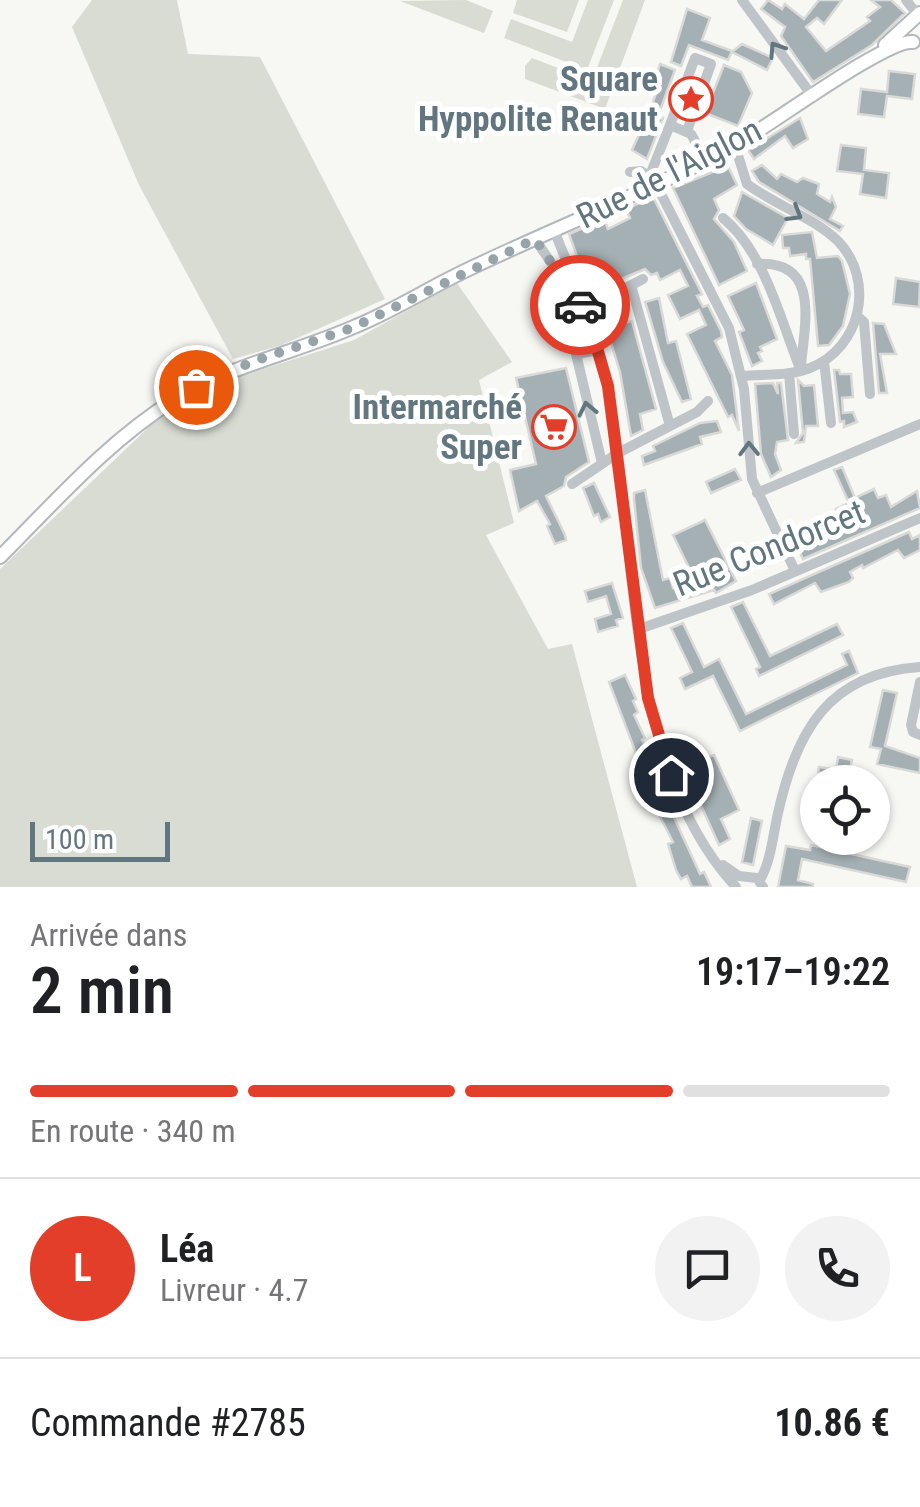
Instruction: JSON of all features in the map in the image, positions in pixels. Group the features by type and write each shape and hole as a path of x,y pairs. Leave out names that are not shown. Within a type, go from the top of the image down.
{"main road":[{"name":"Rue de l'Aiglon","path":"876,54 917,14"},
{"path":"917,14 907,32 917,44"},
{"name":"Rue de l'Aiglon","path":"0,557 116,443 180,397 252,362 360,324 653,181 706,160 735,146 896,43 917,44"}],"street":[{"path":"742,0 812,97"},
{"path":"906,0 917,14"},
{"path":"653,181 695,58 712,64 687,131"},
{"path":"670,125 687,131 706,160"},
{"path":"735,146 749,186 827,233 844,249 858,278 857,316 845,342 824,361 795,372 742,376"},
{"path":"630,172 653,181 717,300 742,376 750,470 795,571"},
{"path":"723,218 738,230 757,264 795,372"},
{"path":"554,230 599,350 618,454 648,698 660,746 690,816 715,857 741,884 762,884 790,763 814,719 833,700 868,678 920,667"},
{"path":"535,239 583,310"},
{"path":"757,264 785,266 800,281 805,322 795,372 794,434"},
{"path":"583,310 643,278"},
{"path":"631,285 670,426"},
{"path":"857,316 864,322 870,394"},
{"path":"599,350 576,354 602,462"},
{"path":"824,361 831,424"},
{"path":"572,484 602,462 696,412 708,401"},
{"path":"758,493 920,424"},
{"name":"Rue Condorcet","path":"639,629 795,571 920,518"},
{"path":"920,682 911,725 913,732 920,735"}],"shaded area":[{"path":"92,0 177,0 188,54 260,57 385,299 282,345 233,359 139,185 72,27"},
{"path":"466,0 493,11 484,33 400,1"},
{"path":"517,0 579,0 567,32 513,13"},
{"path":"588,0 614,0 587,70 504,38 511,19 572,42"},
{"path":"623,0 645,0 605,109 525,79 525,66 532,58 589,80 593,78"},
{"path":"457,283 512,362 479,380 514,523 486,535 548,649 572,644 637,887 0,887 0,569 151,425 184,403 245,375 354,340"}],"building":[{"path":"768,0 782,9 785,4 804,19 819,0 842,0 824,24 817,18 806,27 826,51 870,21 867,17 880,7 871,0 891,0 905,13 872,45 813,82 781,36 785,27 761,9"},
{"path":"687,9 710,18 702,40 732,51 728,60 689,45 681,66 671,62"},
{"path":"742,44 769,56 772,60 767,70 732,52"},
{"path":"660,64 675,70 647,159 632,150 661,78 656,76"},
{"path":"724,65 741,72 752,93 738,126 705,113"},
{"path":"889,71 915,74 912,99 887,96 884,117 858,114 861,89 887,92"},
{"path":"800,118 808,139 793,148 785,136 754,159 748,150"},
{"path":"841,145 866,148 864,170 889,173 886,198 860,194 863,174 837,171"},
{"path":"726,162 737,185 714,199 719,210 714,219 734,242 747,271 719,285 673,188 718,170 716,167"},
{"path":"762,165 777,179 781,174 797,182 803,178 819,184 817,194 830,202 832,197 836,207 830,219 843,226 840,231 759,182 752,171"},
{"path":"742,192 788,218 773,245 746,229 734,216"},
{"path":"653,197 702,294 697,296 703,307 708,305 721,331 722,337 715,341 732,375 739,431 732,415 728,417 687,334 706,325 699,310 680,319 668,295 688,286 680,270 660,280 657,273 651,275 645,269 590,292 569,234 604,219 608,229 630,218 626,209"},
{"path":"812,232 817,258 838,256 842,261 850,294 843,326 829,345 818,346 810,259 806,259 806,254 790,256 789,248 783,248 782,235"},
{"path":"896,278 920,282 919,307 893,304"},
{"path":"756,283 777,339 760,347 762,361 752,366 739,332 744,330 728,296"},
{"path":"659,298 668,343 676,341 691,399 682,402 663,362 645,302"},
{"path":"615,306 620,324 632,321 656,409 640,414 643,430 631,436 620,372 602,314"},
{"path":"873,323 884,324 896,354 880,354 887,393 879,393"},
{"name":"Intermarché Super","path":"566,368 589,462 566,477 564,486 546,496 566,540 555,544 547,526 550,524 537,501 519,511 510,470 536,464 516,378"},
{"path":"834,370 851,374 853,397 842,398 843,413 853,412 857,422 844,427 844,421 840,422"},
{"path":"798,380 804,386 814,385 818,426 806,426 804,442 796,443 803,433"},
{"path":"773,383 778,394 777,383 781,383 788,440 777,442 775,454 781,470 771,477 761,454 755,384"},
{"path":"717,421 721,432 700,437 702,444 644,465 642,456 655,451 653,446 700,423"},
{"path":"842,467 855,498 874,489 878,498 886,495 891,507 917,491 920,508 803,559 796,544 810,538 812,543 842,526 836,509 849,503 834,470"},
{"path":"735,469 741,480 711,493 706,482"},
{"path":"594,483 610,517 601,522 598,514 594,516 583,488"},
{"path":"645,490 663,580 670,578 673,588 696,582 673,535 705,520 736,581 716,593 714,590 655,608 641,568 634,499 634,493"},
{"path":"909,532 912,539 920,535 920,550 904,558 898,550 850,572 853,578 849,582 821,592 815,583 774,604 769,594"},
{"path":"612,583 623,618 616,620 618,626 598,632 595,619 611,614 606,596 588,602 585,591"},
{"path":"743,602 770,656 837,624 843,635 759,676 756,669 760,667 731,607"},
{"path":"683,623 704,667 719,659 746,714 847,665 842,654 849,651 858,673 740,731 713,676 685,689 680,678 692,672 671,628"},
{"path":"625,675 636,699 633,701 638,712 634,715 645,738 642,740 665,788 661,789 700,874 704,872 711,887 692,887 687,876 681,879 676,870 668,844 673,842 637,772 642,769 609,682"},
{"path":"883,690 897,693 885,746 920,758 920,773 877,764 881,749 870,747"},
{"path":"694,746 701,760 714,755 739,810 721,819 730,839 719,845 680,759 679,753"},
{"path":"838,757 852,760 851,765 837,765"},
{"path":"751,818 762,821 753,865 742,862"},
{"path":"786,846 800,848 800,855 856,855 910,867 906,882 802,859 798,880 813,887 778,887"}],"way so far":[{"path":"196,387 252,362 352,328 535,239 580,305"}],"place":[{"name":"Square Hyppolite Renaut","path":"691,99"},
{"name":"Intermarché Super","path":"554,427"}],"route":[{"path":"580,305 608,386 648,698 671,775"}]}
